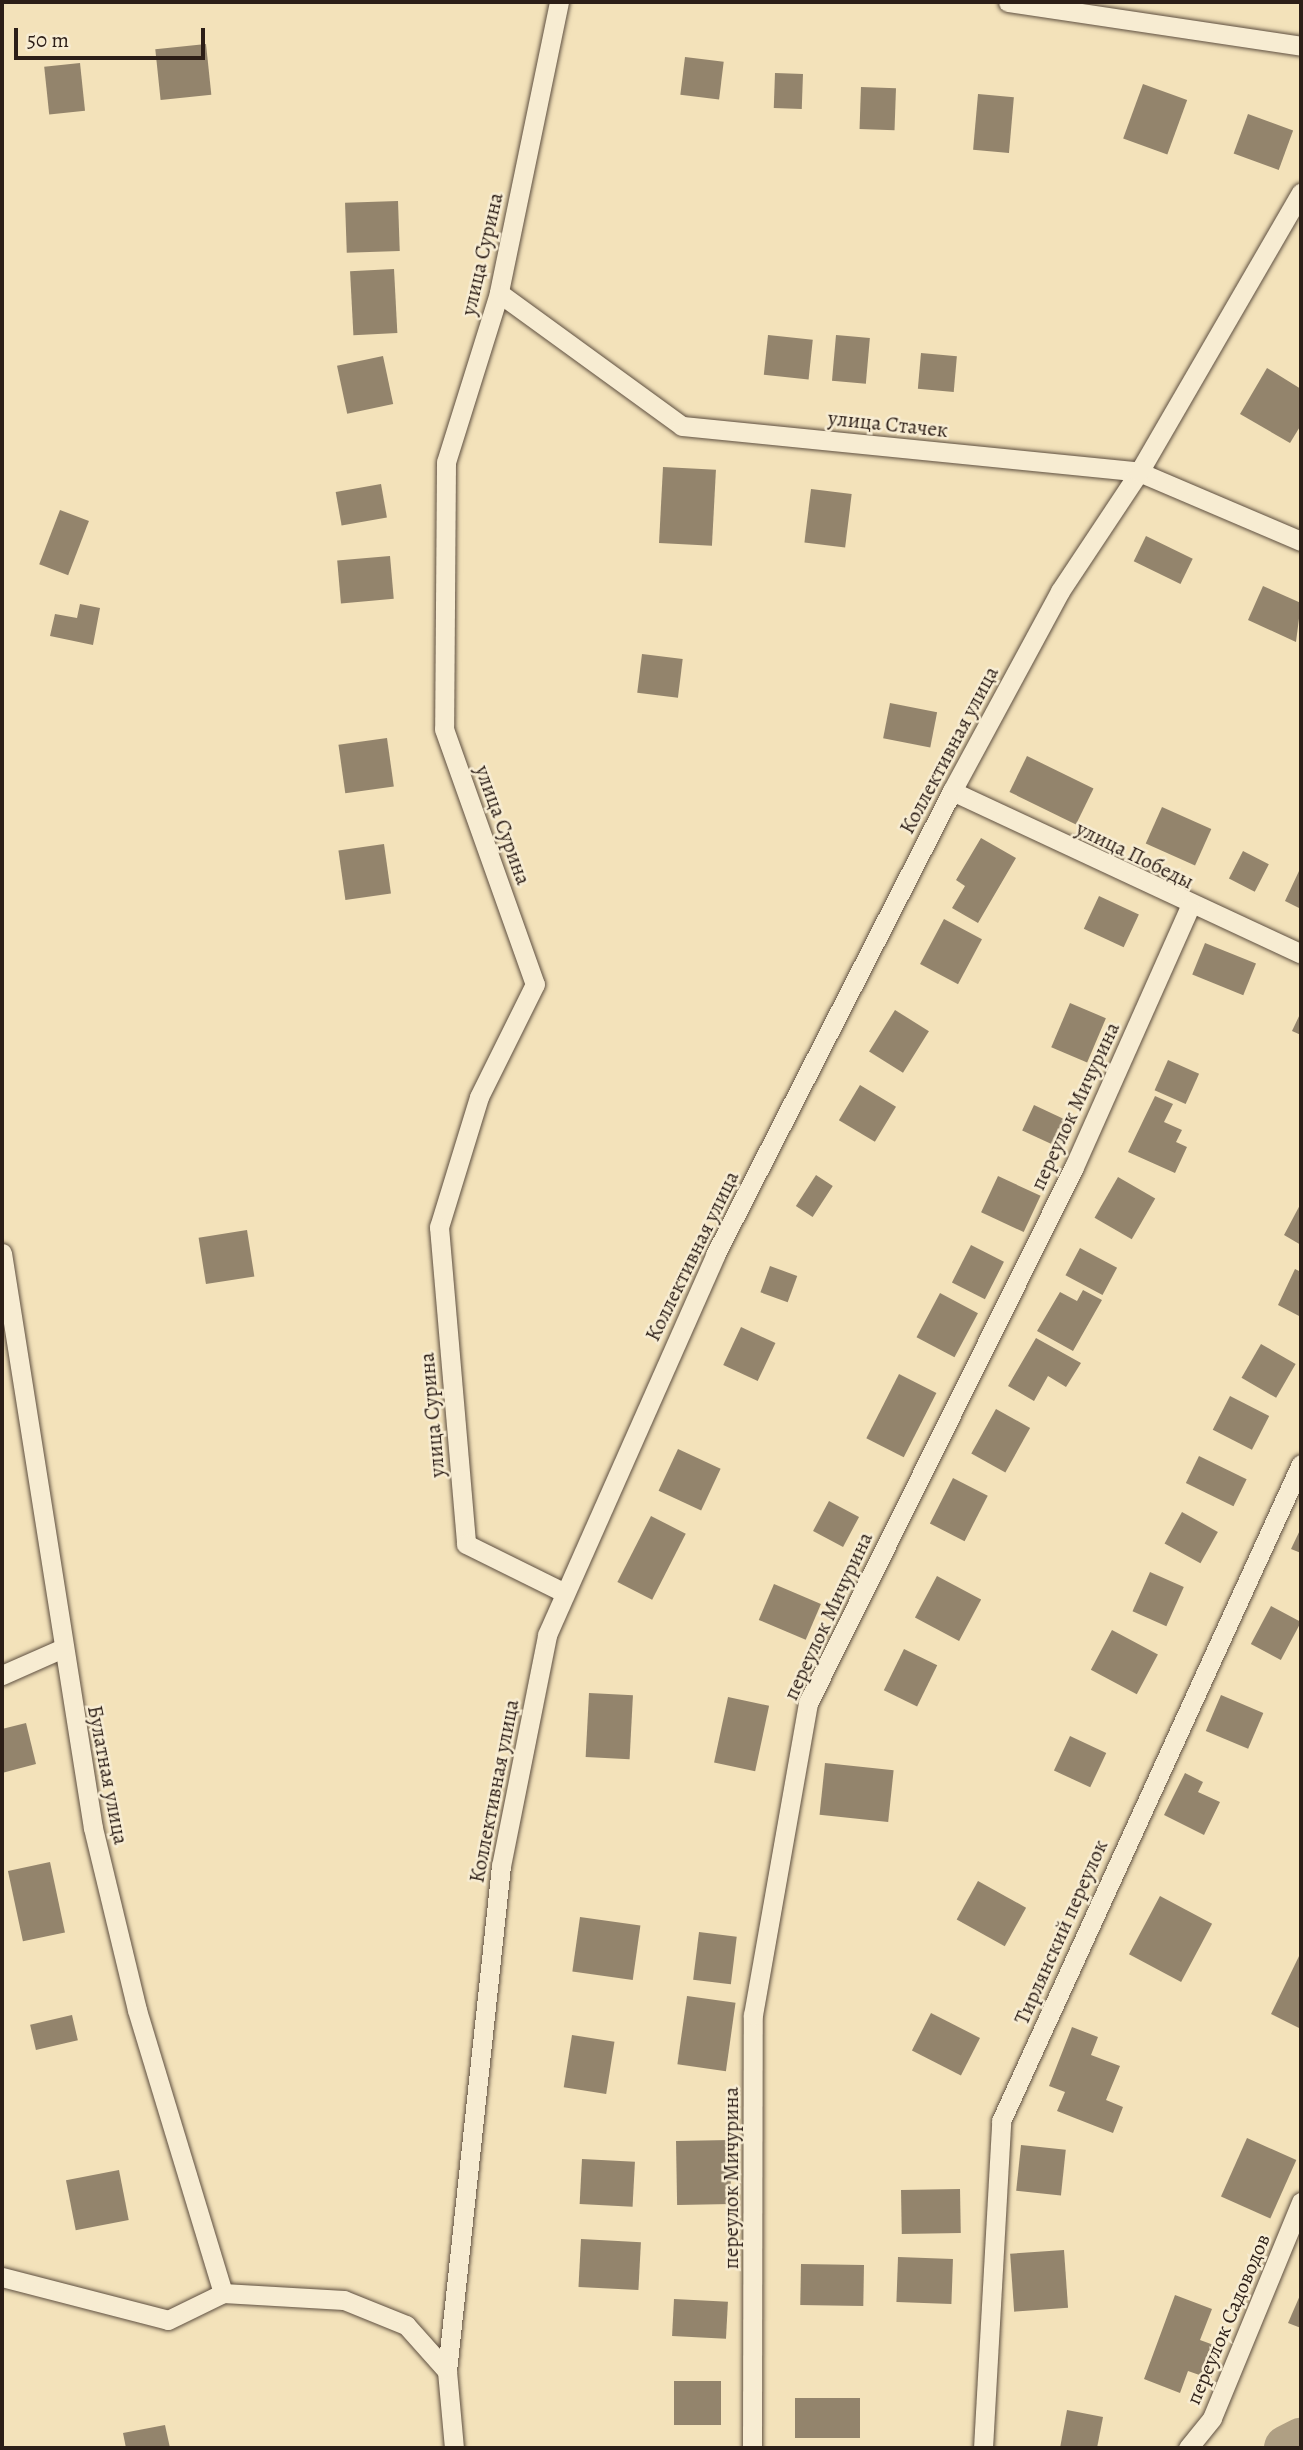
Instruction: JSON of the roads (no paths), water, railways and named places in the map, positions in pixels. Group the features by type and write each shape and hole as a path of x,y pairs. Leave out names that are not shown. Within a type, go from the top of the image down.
{"street":[{"name":"улица Сурина","path":"559,2 499,293 446,462 444,729 535,984 479,1097 439,1227 466,1544 565,1593"},
{"path":"1008,2 1301,46"},
{"name":"Коллективная улица","path":"454,2448 447,2371 501,1866 547,1635 715,1255 952,791 1060,591 1139,472 1301,193"},
{"name":"улица Стачек","path":"499,293 682,426 1139,472 1301,541"},
{"name":"улица Победы","path":"952,791 1190,907 1301,954"},
{"name":"переулок Мичурина","path":"752,2448 753,2015 808,1703 1074,1167 1190,907"},
{"name":"Булатная улица","path":"2,1252 61,1648 93,1828 136,2010 223,2293"},
{"name":"Тирлянский переулок","path":"983,2448 1001,2121 1301,1464"},
{"path":"2,1675 61,1648"},
{"name":"переулок Садоводов","path":"1188,2448 1212,2418 1301,2202"},
{"path":"2,2277 168,2320 223,2293 344,2300 406,2325 447,2371"}],"waterway":[{"path":"1287,2448 1301,2441"}]}
